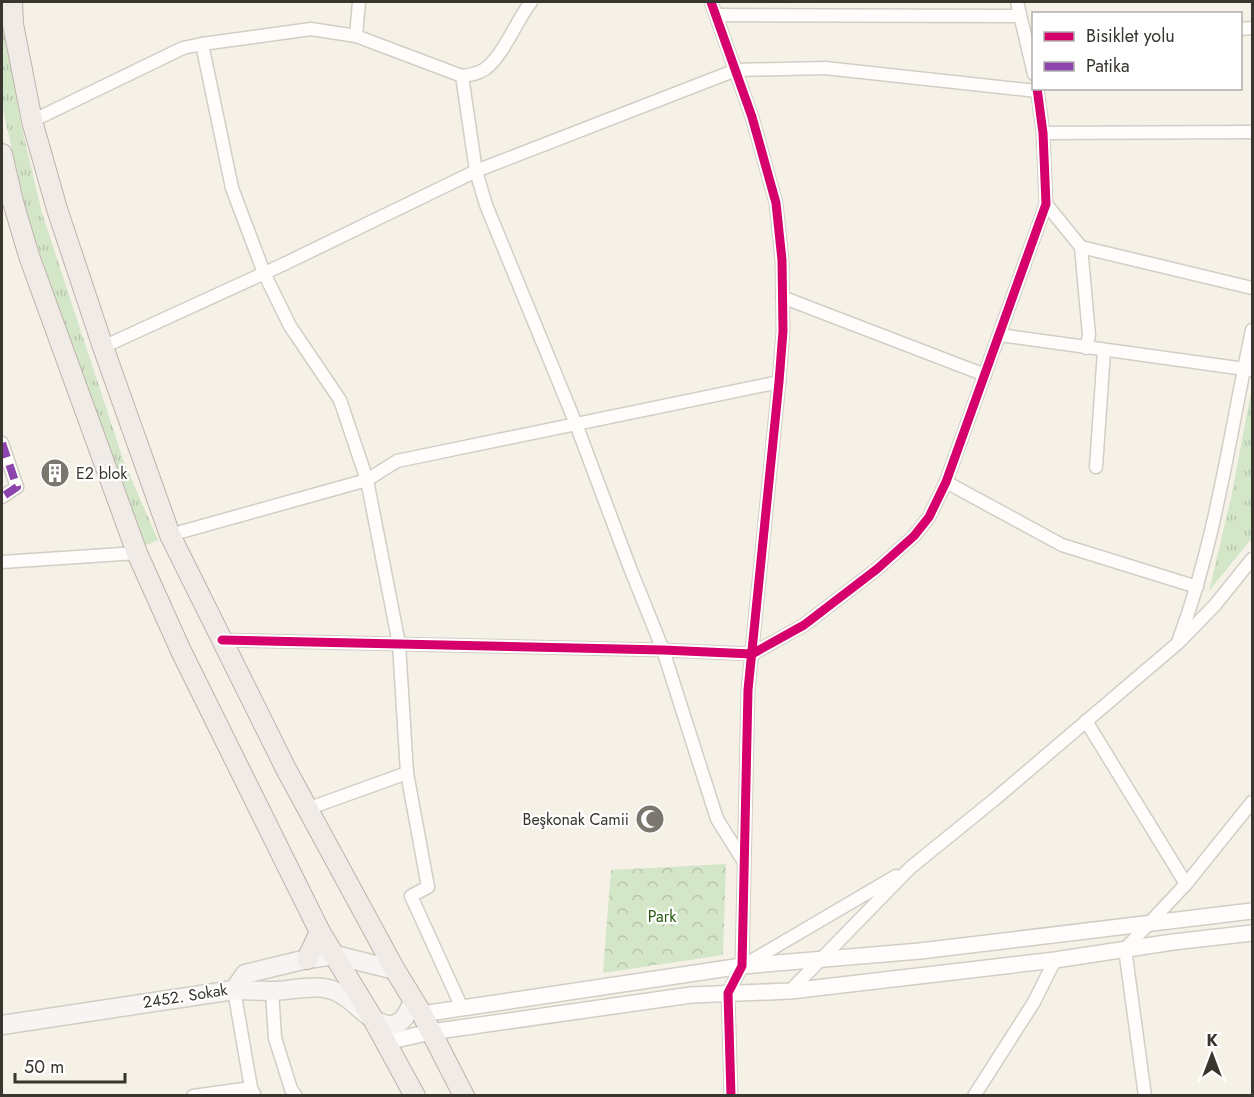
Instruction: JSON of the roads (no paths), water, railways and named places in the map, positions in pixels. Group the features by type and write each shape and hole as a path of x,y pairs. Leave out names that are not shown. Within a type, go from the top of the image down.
{"main road":[{"path":"12,2 32,121 57,209 103,348 170,535 307,809 464,1095"},
{"path":"2,154 7,205 29,256 137,553 181,651 320,932 373,1019 415,1095"},
{"path":"307,959 320,932"},
{"name":"2452. Sokak","path":"2,1024 234,990 245,974 307,959 335,955 395,970"},
{"path":"234,990 272,991 317,988 338,992 373,1019 390,1025 399,1022 417,1007"}],"street":[{"path":"356,36 359,2"},
{"path":"32,121 183,48 311,29 356,36 462,76 474,74 486,68 531,2"},
{"path":"711,2 752,117 776,203 782,260 783,331 779,382 748,690 742,966 728,993 731,1095"},
{"path":"1017,2 1032,60"},
{"path":"716,15 1020,16"},
{"path":"202,44 232,188 264,273 290,326 340,400 367,480 399,644 407,773 428,887 411,896 462,1008"},
{"path":"103,348 476,171 736,70 825,68 1032,89"},
{"path":"462,76 476,171 486,205 576,424 663,650 717,819 744,863"},
{"path":"222,640 752,654 804,625 914,536 929,517 946,482 1046,204 1043,133 1037,90"},
{"path":"1043,133 1252,132"},
{"path":"1046,204 1081,247 1089,335 1086,348"},
{"path":"1081,247 1252,288"},
{"path":"782,297 985,375"},
{"path":"1178,643 1197,587 1248,369 1252,330"},
{"path":"1000,335 1248,369"},
{"path":"1096,467 1104,351"},
{"path":"170,535 367,480 397,461 779,382"},
{"path":"2,443 17,488 2,497"},
{"path":"946,482 1062,545 1197,587"},
{"path":"2,562 137,553"},
{"path":"790,991 910,868 996,799 1178,643 1215,605 1252,559"},
{"path":"1086,721 1186,884"},
{"path":"307,809 407,773"},
{"path":"1125,950 1186,884 1252,802"},
{"path":"742,966 910,868"},
{"path":"417,1007 462,1008 742,966 920,951 1252,911"},
{"path":"386,1042 431,1032 691,995 790,991 1055,960 1173,942 1252,933"},
{"path":"1125,950 1145,1095"},
{"path":"974,1095 1034,1002 1055,960"},
{"path":"193,1095 253,1092 234,990"},
{"path":"272,991 275,1038 291,1089 296,1095"}],"place":[{"name":"E2 blok","path":"55,473"},
{"name":"Beşkonak Camii","path":"650,819"}],"park label":[{"name":"Park","path":"662,916"}]}
